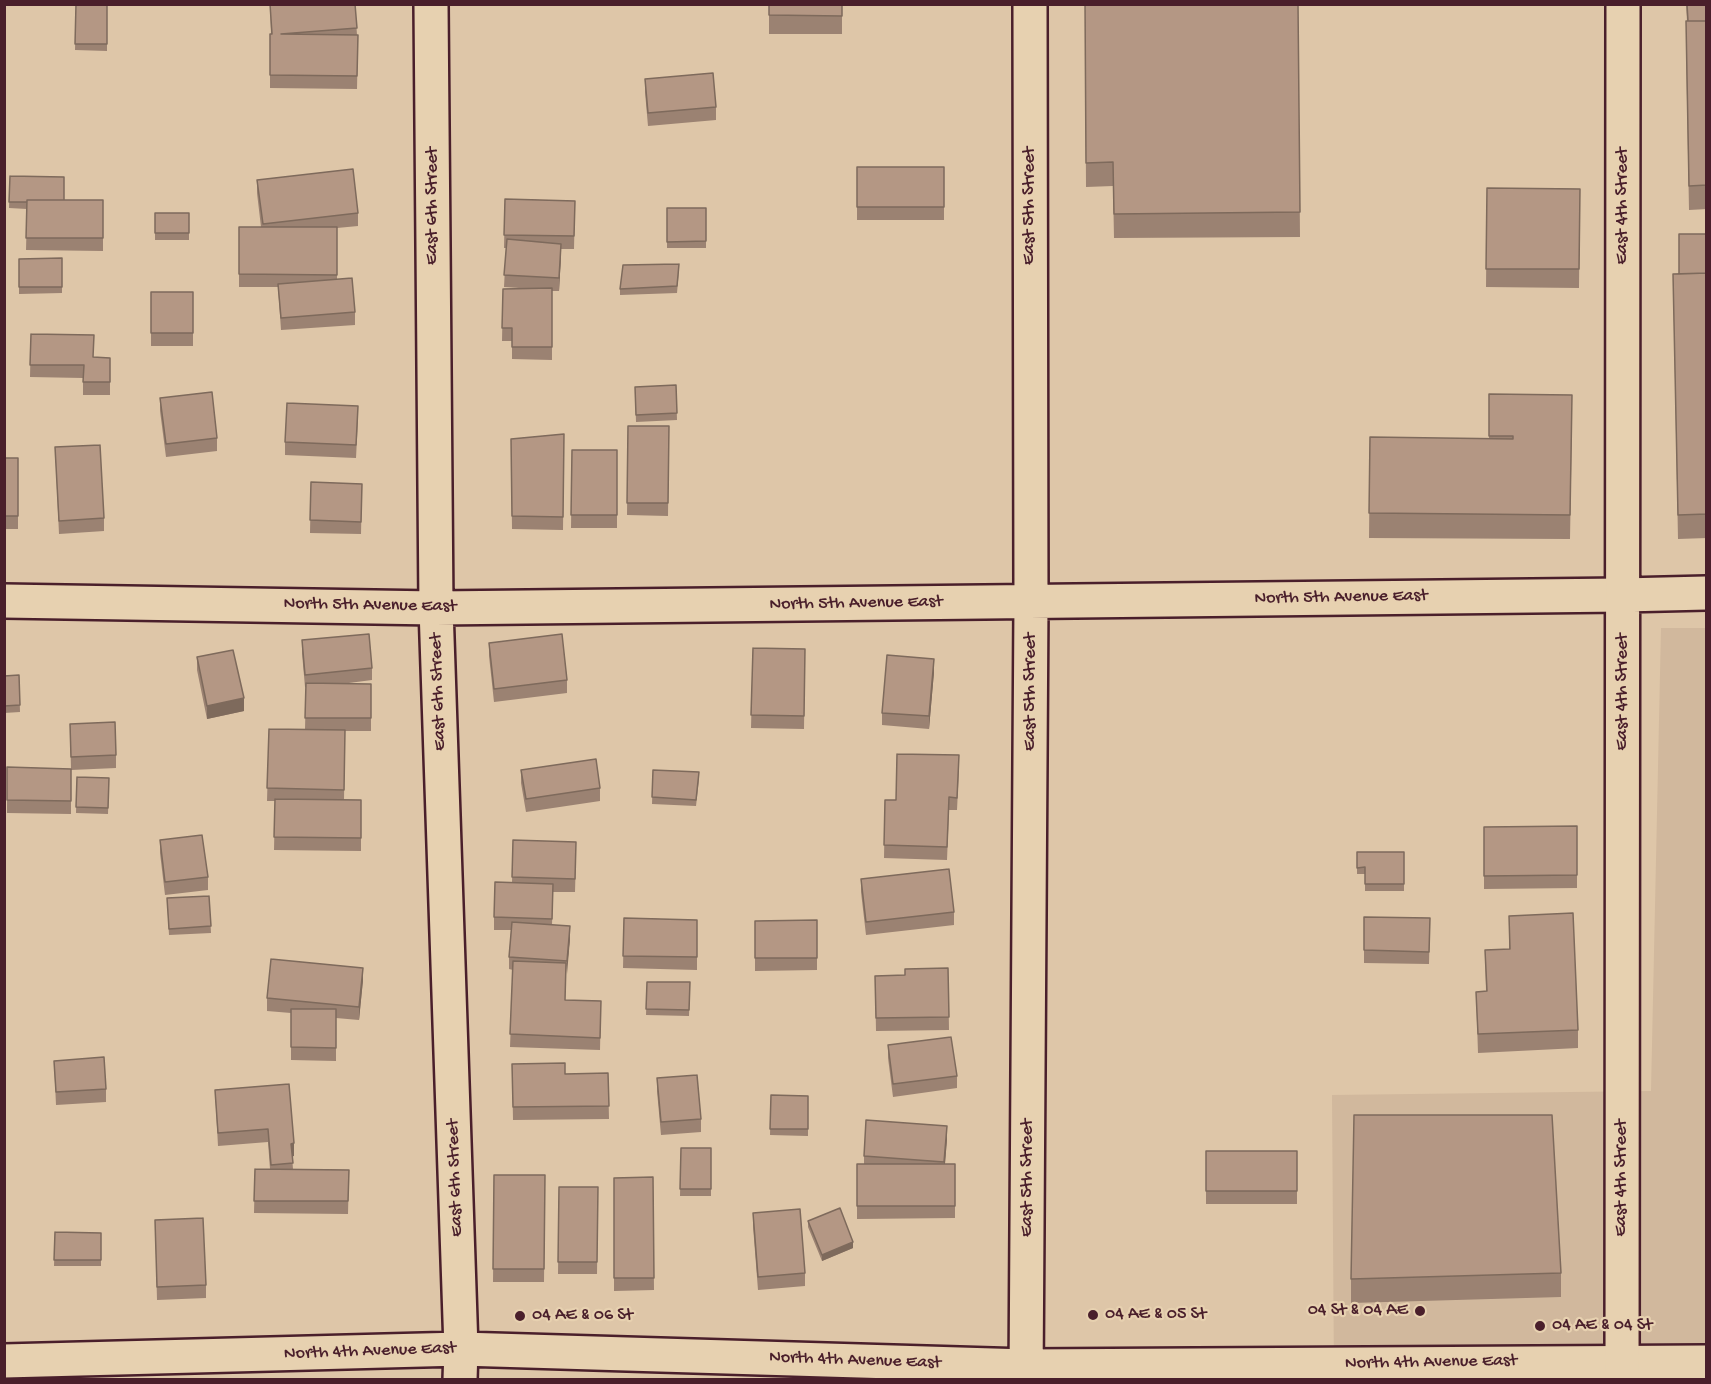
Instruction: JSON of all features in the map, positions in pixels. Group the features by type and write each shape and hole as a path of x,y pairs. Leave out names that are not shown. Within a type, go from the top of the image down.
{"street":[{"name":"East 6th Street","path":"431,4 436,608 461,1364"},
{"name":"East 5th Street","path":"1026,1373 1031,603 1030,4"},
{"name":"East 4th Street","path":"1622,1370 1623,4"},
{"name":"North 5th Avenue East","path":"4,602 436,608 1031,603 1707,593"},
{"name":"North 4th Avenue East","path":"4,1361 461,1364 1026,1373 1622,1370 1707,1362"}],"shaded area":[{"path":"1661,628 1706,628 1706,1379 1334,1379 1332,1095 1651,1091"}],"building":[{"path":"76,4 107,4 107,44 75,44"},
{"path":"270,4 355,4 357,28 281,34 358,35 357,76 270,75 270,34 272,34"},
{"path":"769,4 842,4 842,16 769,15"},
{"path":"1085,4 1298,4 1300,212 1114,214 1113,162 1086,163"},
{"path":"1687,4 1707,4 1707,21 1688,21"},
{"path":"1686,21 1707,21 1707,185 1689,186"},
{"path":"713,73 716,107 648,113 645,79"},
{"path":"857,167 944,167 944,207 857,207"},
{"path":"353,169 358,213 263,224 257,180"},
{"path":"10,176 64,177 64,200 9,202"},
{"path":"1487,188 1580,189 1579,269 1486,269"},
{"path":"505,199 575,201 574,236 504,235"},
{"path":"27,200 103,200 103,238 26,238"},
{"path":"667,208 706,208 706,241 667,242"},
{"path":"155,213 189,213 189,233 155,233"},
{"path":"239,227 337,227 337,275 239,274"},
{"path":"1679,234 1707,234 1707,273 1679,274"},
{"path":"507,239 561,244 559,278 504,275"},
{"path":"62,258 62,287 19,287 19,259"},
{"path":"679,264 677,286 620,289 623,265"},
{"path":"1707,273 1707,514 1678,515 1673,274"},
{"path":"352,278 355,312 281,318 278,284"},
{"path":"552,288 552,347 512,347 512,328 502,328 503,289"},
{"path":"151,292 193,292 193,333 151,333"},
{"path":"31,334 94,335 93,357 110,358 110,382 83,382 84,365 30,365"},
{"path":"676,385 677,413 636,415 635,387"},
{"path":"212,392 217,438 166,444 160,398"},
{"path":"1489,394 1572,395 1570,515 1369,513 1370,437 1513,439 1513,436 1489,436"},
{"path":"287,403 358,406 356,445 285,442"},
{"path":"628,426 669,426 668,503 627,503"},
{"path":"564,434 563,517 512,516 511,439"},
{"path":"100,445 104,518 59,521 55,447"},
{"path":"572,450 617,450 617,515 571,515"},
{"path":"4,458 18,458 18,516 4,516"},
{"path":"311,482 362,484 361,522 310,520"},
{"path":"369,634 372,668 305,675 302,640"},
{"path":"562,634 567,680 494,689 489,643"},
{"path":"753,648 805,649 804,716 751,715"},
{"path":"233,650 244,698 207,706 197,657"},
{"path":"887,655 934,659 929,716 882,713"},
{"path":"19,675 20,705 4,706 4,676"},
{"path":"306,683 371,684 371,718 305,718"},
{"path":"115,722 116,755 71,757 70,724"},
{"path":"269,729 345,730 344,790 267,788"},
{"path":"897,754 959,755 957,798 949,797 947,847 884,845 885,800 896,800"},
{"path":"596,759 600,788 526,799 521,770"},
{"path":"7,767 71,769 71,801 7,800"},
{"path":"653,770 699,772 696,800 652,797"},
{"path":"77,777 109,778 108,808 76,807"},
{"path":"275,799 361,800 361,838 274,837"},
{"path":"1577,826 1577,875 1484,876 1484,827"},
{"path":"202,835 208,877 165,882 160,840"},
{"path":"513,840 576,842 575,879 512,877"},
{"path":"1357,852 1404,852 1404,884 1365,884 1365,867 1357,868"},
{"path":"949,869 954,912 866,922 861,879"},
{"path":"495,882 553,884 552,919 494,917"},
{"path":"209,896 211,926 169,929 167,898"},
{"path":"1573,913 1578,1030 1478,1034 1476,992 1487,991 1485,950 1510,949 1509,916"},
{"path":"1364,917 1430,918 1429,952 1364,950"},
{"path":"624,918 697,920 697,957 623,956"},
{"path":"817,920 817,958 755,958 755,921"},
{"path":"512,922 570,926 567,961 509,957"},
{"path":"271,959 363,968 359,1007 267,998"},
{"path":"513,961 566,963 565,1000 601,1001 600,1038 510,1034"},
{"path":"948,968 949,1017 876,1018 875,976 905,975 905,969"},
{"path":"647,982 690,982 689,1010 646,1009"},
{"path":"291,1009 336,1009 336,1048 291,1047"},
{"path":"951,1037 957,1076 893,1084 888,1045"},
{"path":"104,1057 106,1089 56,1092 54,1061"},
{"path":"565,1063 565,1074 608,1073 609,1106 513,1107 512,1064"},
{"path":"697,1075 701,1119 661,1122 657,1078"},
{"path":"289,1084 294,1143 291,1144 293,1163 271,1165 268,1129 218,1133 215,1090"},
{"path":"771,1095 808,1096 808,1129 770,1129"},
{"path":"1354,1115 1552,1115 1561,1273 1351,1279"},
{"path":"866,1120 947,1126 944,1162 864,1156"},
{"path":"681,1148 711,1148 711,1189 680,1189"},
{"path":"1206,1151 1297,1151 1297,1191 1206,1191"},
{"path":"857,1164 955,1164 955,1206 857,1206"},
{"path":"255,1169 349,1170 348,1201 254,1201"},
{"path":"494,1175 545,1175 544,1269 493,1269"},
{"path":"653,1177 654,1278 614,1278 614,1178"},
{"path":"559,1187 598,1187 597,1262 558,1262"},
{"path":"840,1208 853,1242 822,1255 808,1221"},
{"path":"800,1209 805,1273 758,1277 753,1213"},
{"path":"203,1218 206,1285 157,1287 155,1220"},
{"path":"55,1232 101,1233 101,1260 54,1260"}],"place":[{"name":"04 St & 04 AE","path":"1420,1311"},
{"name":"04 AE & 05 St","path":"1093,1315"},
{"name":"04 AE & 06 St","path":"520,1316"},
{"name":"04 AE & 04 St","path":"1540,1326"}]}
